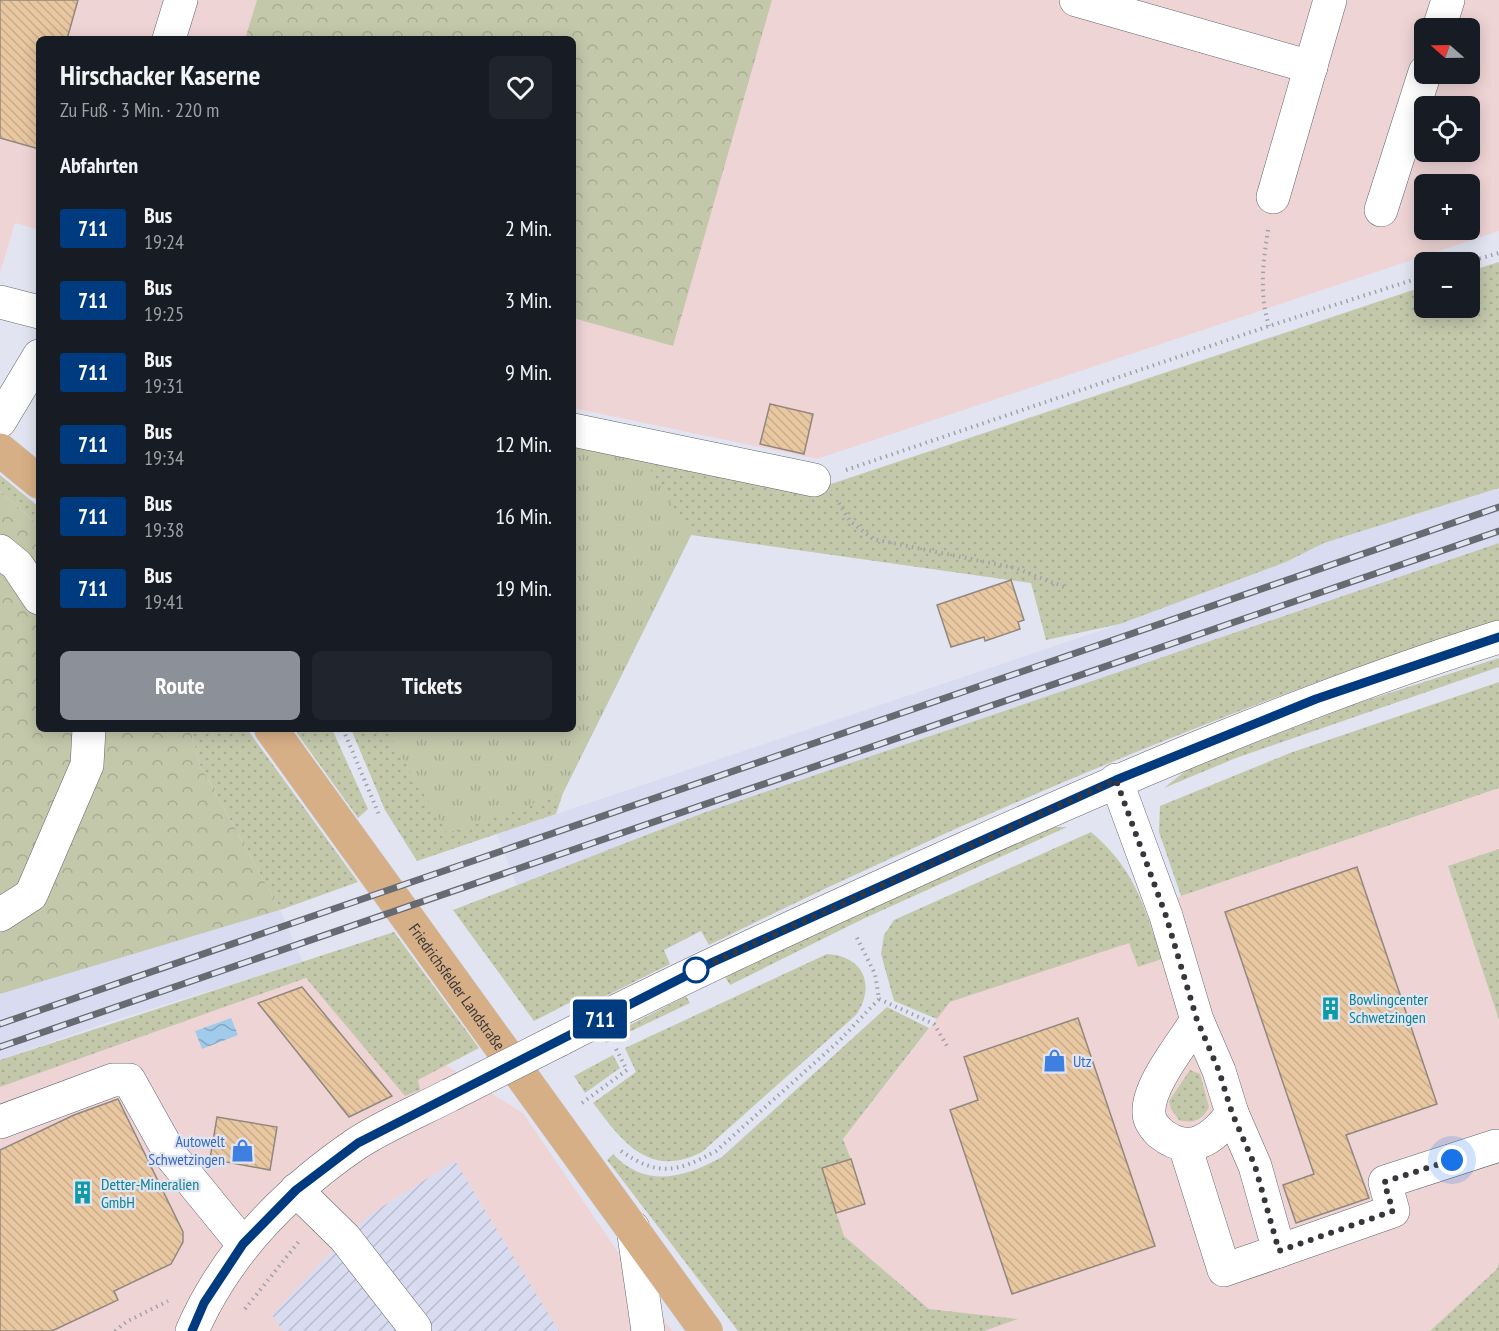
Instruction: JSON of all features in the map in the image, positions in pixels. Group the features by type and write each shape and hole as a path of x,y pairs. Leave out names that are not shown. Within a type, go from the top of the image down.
{"main road":[{"path":"0,450 36,480"},
{"name":"Friedrichsfelder Landstraße","path":"273,732 706,1331"}],"street":[{"path":"170,36 181,0"},
{"path":"1076,0 1311,67"},
{"path":"1273,197 1330,0"},
{"path":"1442,18 1448,0"},
{"path":"1381,210 1421,84"},
{"path":"0,302 36,311"},
{"path":"0,421 36,361"},
{"path":"576,431 821,478"},
{"path":"0,551 17,566 36,594"},
{"path":"192,1331 204,1303 243,1244 296,1190 358,1143 713,962 1116,780 1316,699 1499,637"},
{"path":"0,915 31,895 87,765 89,732"},
{"path":"1116,780 1166,916 1197,1020 1219,1071 1232,1113 1255,1166 1279,1251"},
{"path":"1197,1020 1153,1092 1149,1114 1154,1128 1168,1139 1185,1146 1204,1141 1221,1129 1232,1113"},
{"path":"0,1122 113,1080 129,1080 172,1157 243,1244"},
{"path":"1185,1146 1224,1270 1393,1211 1384,1182 1496,1146"},
{"path":"296,1190 345,1238 416,1328"},
{"path":"633,1228 648,1331"}],"path":[{"path":"1269,326 1264,311 1262,267 1273,197"},
{"path":"1480,259 1499,253"},
{"path":"1064,587 1015,568 873,539 850,521 821,478 1269,326 1414,280"},
{"path":"879,999 933,1024 948,1046"},
{"path":"582,1103 627,1070 613,1043"}],"shaded area":[{"path":"0,0 1499,0 1499,231 1480,237 1480,174 1414,174 1414,240 1472,240 1436,252 1414,252 1414,259 817,459 576,409 576,36 36,36 36,229 15,223 0,273"},
{"path":"1499,488 1499,543 703,813 517,886 497,834 1120,624 1286,562 1324,543"},
{"path":"1499,788 1499,849 1448,867 1499,1020 1499,1262 1497,1269 1430,1331 984,1331 1016,1319 929,1309 844,1236 822,1168 851,1159 843,1139 950,1002 1130,942 1162,958 1146,911 1181,896"},
{"path":"280,910 303,962 109,1022 0,1060 0,994"},
{"path":"306,978 523,1113 672,1331 0,1331 0,1084"},
{"path":"455,1161 559,1331 283,1331 272,1315 323,1260 372,1213"}],"green space":[{"path":"257,0 772,0 673,346 576,319 576,36 246,36"},
{"path":"1499,262 1499,488 1324,543 1286,562 1120,624 1046,640 1031,583 691,535 563,793 556,814 417,861 385,810 352,732 576,732 576,441 816,489 1414,290 1414,318 1480,318 1480,268"},
{"path":"576,448 645,461 691,535 563,793 448,834 387,732 576,732"},
{"path":"0,475 36,505 36,523 0,491"},
{"path":"0,491 36,523 36,732 191,732 200,765 280,910 0,994"},
{"path":"1499,543 1499,621 1350,670 1141,750 954,830 709,945 701,931 664,950 670,964 578,1010 573,1001 534,1021 453,910 703,813"},
{"path":"1499,658 1499,667 1236,758 1164,788 1189,768 1355,704"},
{"path":"1499,682 1499,788 1181,896 1159,832 1160,806 1290,753"},
{"path":"191,732 249,732 358,882 280,910 200,765"},
{"path":"296,732 333,732 368,809 358,818"},
{"path":"1051,827 1067,827 865,918 730,985 725,977 830,924"},
{"path":"1091,832 1106,846 1128,874 1143,905 1162,959 1138,967 1129,943 950,1002 937,1019 894,1001 881,954 884,935 894,920"},
{"path":"1499,849 1499,1020 1448,866"},
{"path":"394,932 479,1048 418,1080 420,1090 405,1096 306,978 0,1087 0,1060"},
{"path":"827,954 850,960 863,974 865,994 856,1015 702,1152 683,1159 667,1161 652,1159 627,1143 593,1103 636,1072 625,1048"},
{"path":"686,996 690,1003 606,1043 603,1039"},
{"path":"887,1007 929,1028 843,1139 851,1159 822,1168 844,1236 929,1309 1018,1319 984,1331 738,1331 607,1160 613,1154 639,1172 652,1176 666,1176 680,1175 722,1157"},
{"path":"613,1055 620,1068 585,1093 574,1076"},
{"path":"1190,1070 1200,1074 1209,1107 1200,1118 1193,1121 1179,1120 1171,1109 1169,1101"},
{"path":"1499,1262 1499,1331 1430,1331 1497,1269"}],"water":[{"path":"231,1018 238,1035 202,1049 195,1031"}],"building":[{"path":"0,0 78,0 68,36 36,36 36,148 0,138"},
{"path":"770,404 813,414 804,454 760,444"},
{"path":"1011,580 1024,620 1018,622 1020,629 985,641 984,637 951,647 937,605"},
{"name":"Bowlingcenter Schwetzingen","path":"1357,867 1437,1104 1346,1135 1369,1198 1296,1223 1283,1185 1314,1174 1225,912"},
{"path":"302,987 392,1096 349,1117 258,1003"},
{"path":"1078,1018 1155,1246 1012,1294 950,1110 978,1100 964,1057"},
{"name":"Detter-Mineralien GmbH","path":"118,1099 183,1232 183,1242 171,1264 114,1291 118,1300 52,1331 0,1331 0,1150 74,1115"},
{"name":"Autowelt Schwetzingen","path":"217,1117 277,1127 270,1170 210,1159"},
{"path":"851,1159 865,1204 836,1213 822,1168"}],"railway":[{"path":"0,1024 1499,507"},
{"path":"0,1047 1499,531"}],"bus line":[{"name":"711","path":"192,1331 204,1303 243,1244 296,1190 358,1143 683,976 1116,780 1316,699 1499,637"}],"place":[{"name":"Bowlingcenter Schwetzingen","path":"1331,1008"},
{"name":"Utz","path":"1055,1061"},
{"name":"Autowelt Schwetzingen","path":"243,1150"},
{"name":"Detter-Mineralien GmbH","path":"83,1193"}],"route":[{"path":"696,970 1116,780 1166,916 1197,1020 1219,1071 1232,1113 1255,1166 1279,1251 1393,1211 1384,1182 1452,1160"}]}
